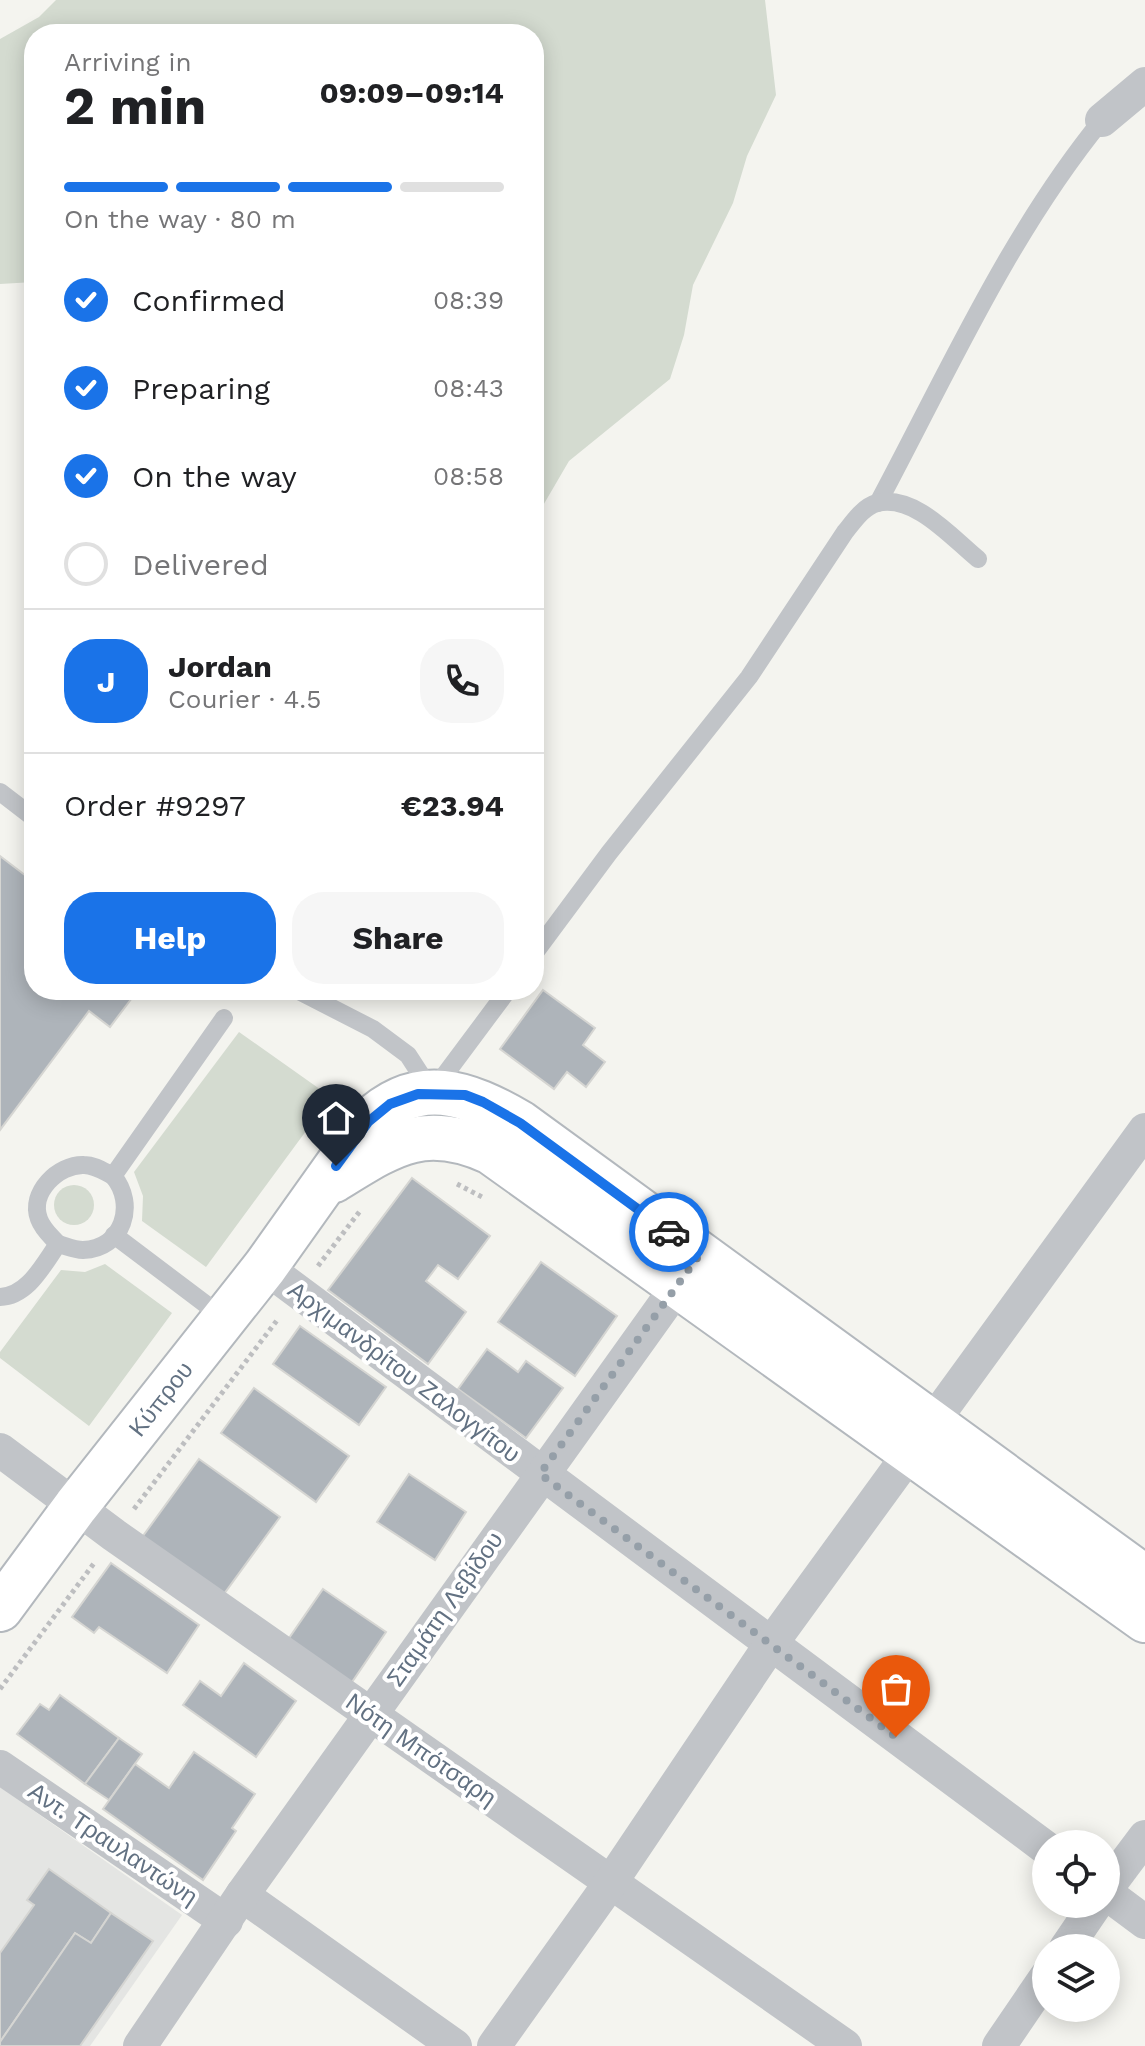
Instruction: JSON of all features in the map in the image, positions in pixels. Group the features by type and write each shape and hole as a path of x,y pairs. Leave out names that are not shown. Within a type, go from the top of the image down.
{"main road":[{"name":"Κύπρου","path":"0,1609 76,1506 224,1318 281,1280 321,1189 377,1113 403,1098 442,1093"},
{"path":"442,1093 483,1102 520,1123 689,1269 922,1437 1145,1578"},
{"name":"Κύπρου","path":"321,1189 399,1142 426,1137 454,1161 479,1147 689,1269"},
{"path":"922,1437 1145,1620"}],"street":[{"path":"1102,120 1145,84"},
{"path":"494,2046 611,1882 771,1644 1145,1130"},
{"name":"Σταμάτη Λεβίδου","path":"140,2046 370,1714 689,1269"},
{"name":"Αρχιμανδρίτου Ζαλογγίτου","path":"281,1280 1032,1838"},
{"name":"Νότη Μπότσαρη","path":"0,1450 114,1535 845,2046"},
{"name":"Αντ. Τραυλαντώνη","path":"0,1767 455,2046"},
{"path":"1120,1872 1145,1837"},
{"path":"1120,1902 1145,1922"},
{"path":"999,2046 1032,1998"}],"lane":[{"path":"878,503 1055,180 1102,120"},
{"path":"544,941 609,853 749,677 845,532 862,512 878,503 898,504 919,511 978,559"},
{"path":"0,792 24,810"},
{"path":"316,1000 373,1029 408,1055 442,1093 502,1000"},
{"path":"113,1176 224,1018"},
{"path":"83,1165 113,1176 123,1187 127,1206 125,1217 114,1235 100,1245 85,1250 58,1244 39,1219 37,1208 47,1183 57,1172 83,1165"},
{"path":"114,1235 224,1318"},
{"path":"0,1297 13,1297 25,1288 58,1244"}],"path":[{"path":"454,1161 488,1200"},
{"path":"281,1280 365,1205"},
{"name":"Κύπρου","path":"0,1689 114,1535 281,1280"}],"shaded area":[{"path":"56,0 765,0 776,95 747,156 733,203 693,285 684,335 670,379 569,461 544,504 544,24 27,24 39,17"},
{"path":"24,25 24,283 0,284 0,39"},
{"path":"239,1032 331,1097 206,1267 142,1221 143,1196 134,1172"},
{"path":"74,1185 88,1191 94,1205 88,1219 74,1225 60,1219 54,1205 60,1191"},
{"path":"105,1264 172,1313 89,1426 0,1358 0,1352 61,1270 85,1272"},
{"path":"0,1787 182,1915 90,2046 0,2046"}],"building":[{"path":"0,856 24,874 24,1000 130,1000 110,1027 89,1011 0,1130"},
{"path":"544,991 595,1028 583,1045 605,1062 586,1087 567,1072 554,1089 500,1049 536,1000 544,1000"},
{"path":"412,1178 490,1236 458,1279 438,1265 426,1281 466,1312 428,1364 328,1290"},
{"path":"541,1262 617,1316 575,1376 498,1322"},
{"path":"300,1326 386,1387 359,1425 273,1364"},
{"path":"487,1349 518,1372 526,1361 563,1388 526,1438 458,1389"},
{"path":"254,1388 349,1456 316,1502 221,1433"},
{"path":"199,1459 280,1517 221,1598 140,1540"},
{"path":"409,1474 466,1512 435,1560 377,1522"},
{"path":"111,1563 199,1625 167,1673 99,1627 94,1633 72,1617"},
{"path":"323,1589 386,1632 350,1685 287,1641"},
{"path":"244,1663 296,1701 256,1757 183,1705 200,1681 221,1696"},
{"path":"60,1695 119,1738 85,1784 17,1734 40,1704 49,1710"},
{"path":"119,1738 142,1754 109,1800 85,1784"},
{"path":"194,1752 255,1794 232,1828 236,1831 203,1880 103,1809 135,1764 169,1788"},
{"path":"49,1869 111,1913 91,1943 75,1933 0,2042 0,1953 34,1905 27,1900"},
{"path":"111,1913 153,1941 80,2046 0,2046 75,1933 91,1943"}],"way so far":[{"path":"669,1232 700,1254 540,1474 896,1737"}],"route":[{"path":"336,1166 368,1122 390,1104 432,1092 465,1095 520,1123 669,1232"}]}
